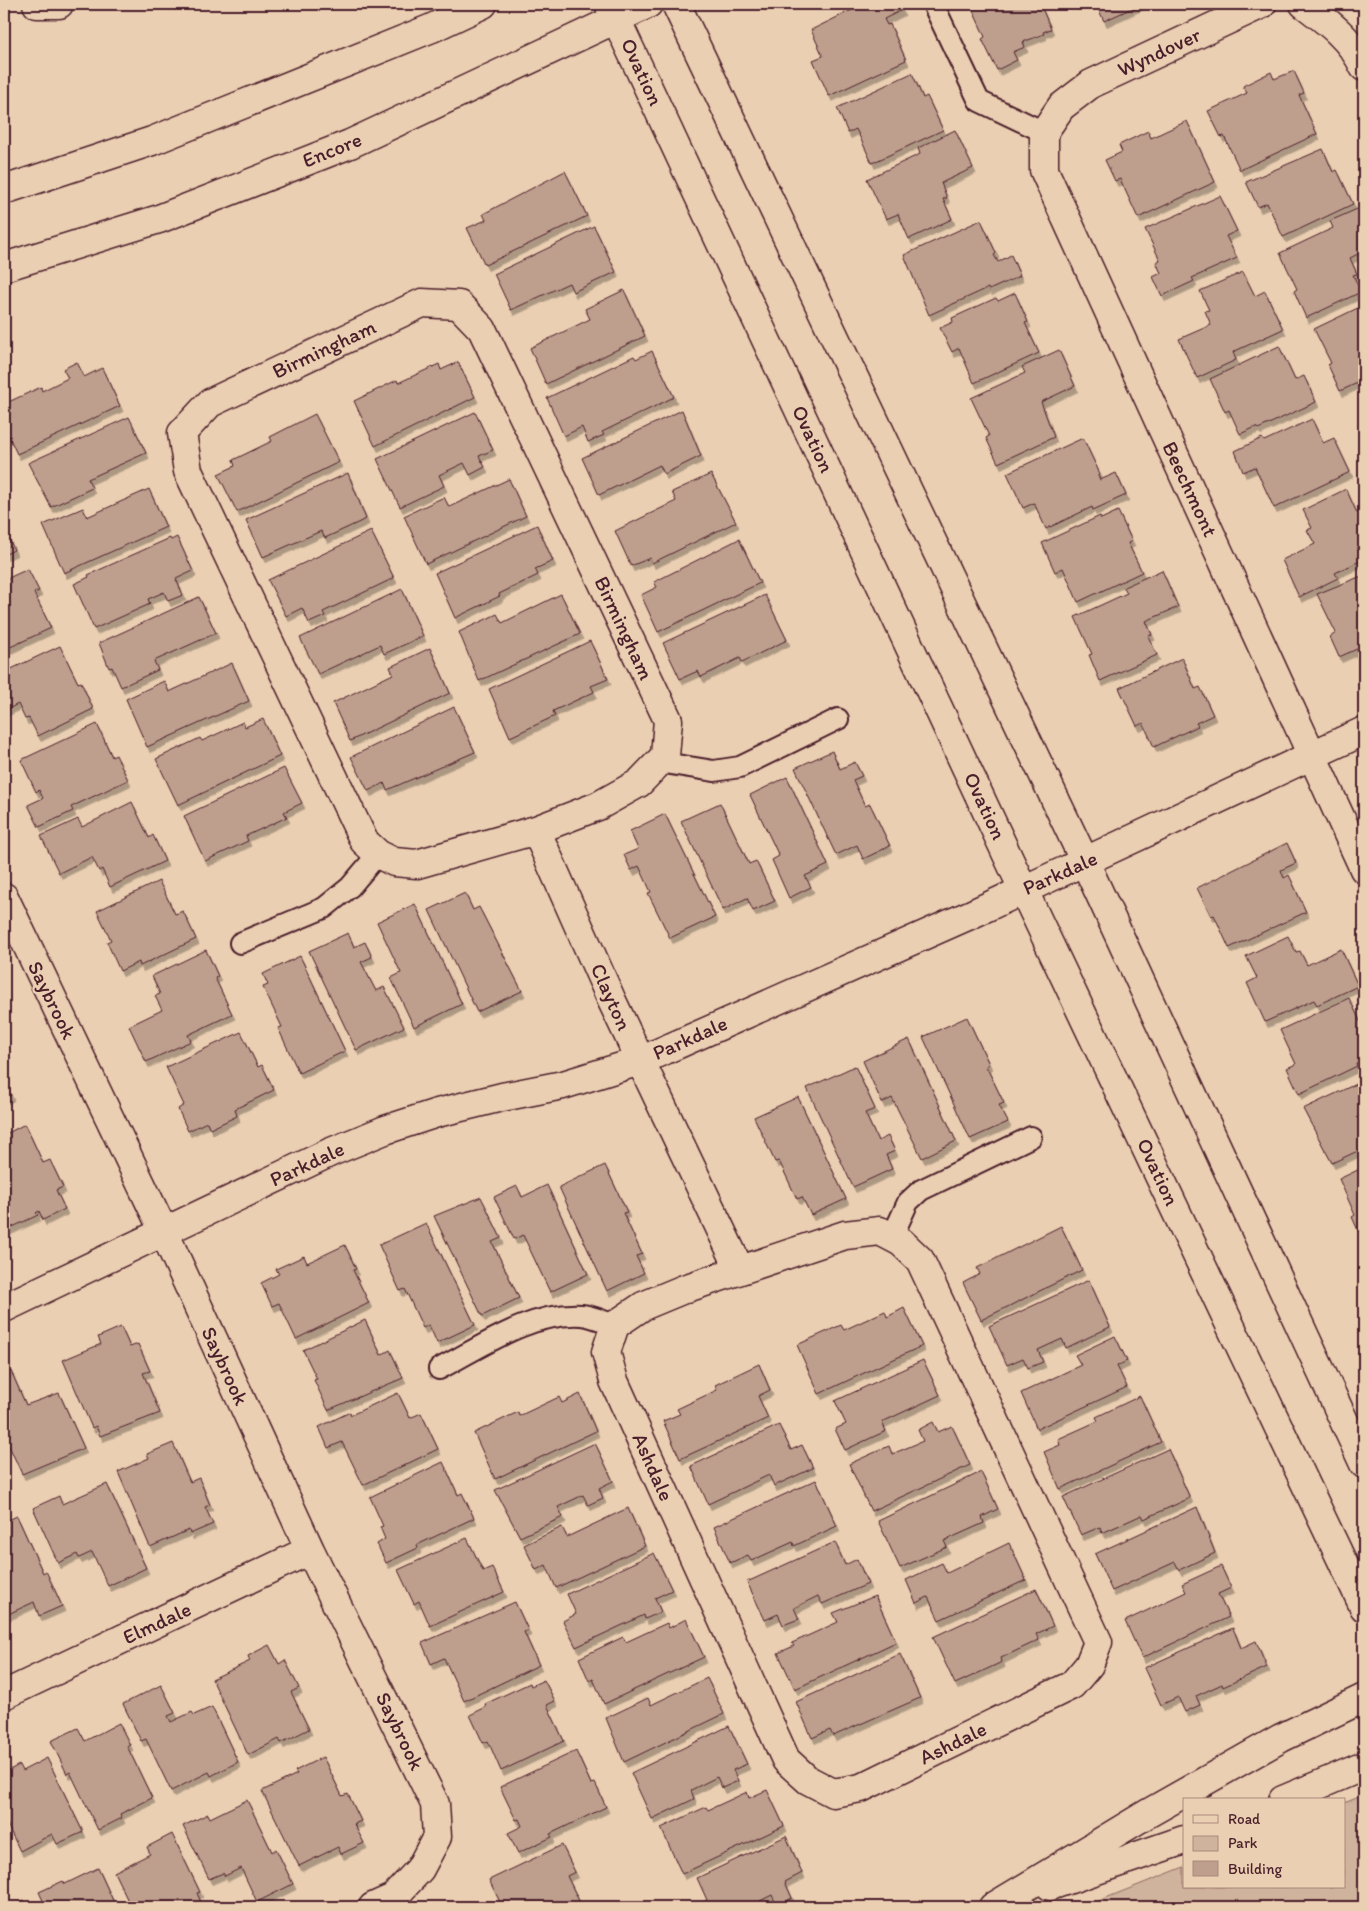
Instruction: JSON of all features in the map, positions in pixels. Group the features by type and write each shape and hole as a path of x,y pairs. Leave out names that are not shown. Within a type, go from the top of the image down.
{"street":[{"path":"37,4 59,4"},
{"path":"4,190 170,134 423,32 483,4"},
{"name":"Encore","path":"4,267 159,219 350,144 613,11 648,4"},
{"path":"676,4 1085,862 1364,1464"},
{"name":"Wyndover","path":"1044,132 1061,107 1091,84 1262,4"},
{"path":"1310,6 1329,22 1357,51 1364,67"},
{"name":"Ovation","path":"613,11 1023,889 1364,1606"},
{"name":"Beechmont","path":"1044,132 1044,170 1364,869"},
{"name":"Birmingham","path":"422,303 459,305 482,329 668,720 665,756 658,762 639,783 598,806 536,830 417,864 394,862 378,854 364,841 188,472 182,433 210,403 422,303"},
{"name":"Parkdale","path":"4,1308 331,1152 385,1130 483,1101 563,1086 640,1061 972,914 1364,732"},
{"name":"Clayton","path":"536,830 640,1061 740,1270"},
{"name":"Saybrook","path":"7,912 164,1232 310,1550 436,1804 437,1837 420,1869 390,1904"},
{"name":"Ashdale","path":"880,1231 900,1242 920,1260 1098,1642 1090,1665 1072,1685 861,1788 833,1793 808,1780 786,1760 614,1381 606,1352 616,1325 643,1306 740,1270 845,1235 880,1231"},
{"name":"Elmdale","path":"4,1695 310,1550"},
{"path":"995,1906 1147,1814 1281,1738 1364,1698"},
{"path":"1288,1798 1364,1766"},
{"path":"995,1906 1183,1840"}],"lane":[{"path":"933,4 979,102 1044,132"},
{"path":"658,762 714,771 740,767 838,719"},
{"path":"240,943 324,908 350,887 378,854"},
{"path":"892,1237 908,1202 921,1190 1031,1137"},
{"path":"439,1369 523,1325 554,1317 583,1315 616,1325"}],"green space":[{"path":"1364,1795 1364,1907 1083,1907 1183,1867 1183,1888 1346,1888 1346,1802"}],"building":[{"path":"860,4 899,4 902,10 884,19 887,25 890,24 906,60 829,96 813,60 823,56 811,30 858,7"},
{"path":"970,4 1040,4 1051,29 1043,32 1044,34 1023,42 1025,47 1013,52 1017,60 997,70 982,39 985,37"},
{"path":"1096,4 1141,4 1104,21"},
{"path":"1294,71 1304,93 1299,95 1317,134 1240,170 1224,136 1221,137 1208,111 1247,93 1243,86 1271,72 1274,79"},
{"path":"912,73 923,98 927,96 943,130 872,163 856,129 848,133 837,108"},
{"path":"1187,121 1215,182 1138,218 1120,179 1115,181 1105,160 1122,152 1119,145 1148,131 1151,138"},
{"path":"955,130 973,168 941,183 947,198 943,199 952,219 909,239 898,214 886,219 867,179 920,154 918,148"},
{"path":"1323,149 1333,172 1337,170 1353,204 1283,237 1267,203 1258,207 1246,182"},
{"path":"565,171 587,216 485,265 467,228 486,220 483,214"},
{"path":"1220,196 1237,231 1226,236 1237,258 1192,278 1194,281 1162,296 1153,277 1161,273 1156,262 1160,260 1145,229"},
{"path":"1364,206 1364,251 1350,258 1357,274 1353,275 1361,292 1306,318 1294,291 1297,289 1280,253 1333,228 1330,221"},
{"path":"981,220 996,253 994,255 998,262 1011,255 1020,276 989,290 988,288 929,315 904,255"},
{"path":"594,226 616,272 573,292 569,283 511,310 494,274"},
{"path":"1243,272 1255,296 1265,291 1283,329 1233,352 1236,360 1197,378 1179,339 1211,325 1205,311 1209,310 1200,291"},
{"path":"624,290 645,336 546,384 530,348 590,319 585,309"},
{"path":"1015,293 1028,322 1025,323 1039,353 974,383 959,348 952,352 940,328 953,322 952,318 996,298 998,301"},
{"path":"1364,305 1364,380 1340,391 1328,365 1331,363 1314,329"},
{"path":"1279,346 1295,380 1304,376 1316,402 1258,429 1256,427 1240,434 1229,410 1225,412 1210,379"},
{"path":"1059,350 1075,386 1041,402 1054,437 998,463 986,438 989,436 971,398 1025,373 1022,367"},
{"path":"652,351 674,397 602,432 604,435 588,442 582,427 564,436 547,398 634,356 636,359"},
{"path":"77,362 84,377 102,368 120,406 17,454 4,426 4,404 41,387 42,391 68,378 63,369"},
{"path":"458,362 475,397 375,446 354,401 397,380 398,383 439,364 441,370"},
{"path":"682,410 701,456 664,474 660,465 599,495 582,458"},
{"path":"475,412 493,450 479,456 485,467 470,475 464,463 439,475 444,486 400,507 377,459"},
{"path":"315,414 339,462 237,512 218,474 235,466 233,460 272,441 270,437"},
{"path":"129,417 146,453 88,479 92,488 51,507 28,463"},
{"path":"1312,419 1323,443 1334,438 1350,472 1274,508 1255,467 1243,472 1235,451 1262,438 1264,441"},
{"path":"1083,438 1100,474 1098,475 1100,480 1116,473 1126,495 1093,510 1092,507 1046,529 1034,503 1023,508 1007,473"},
{"path":"348,473 366,519 325,538 321,531 263,557 246,520"},
{"path":"711,474 736,522 652,563 650,558 631,566 615,531 676,501 672,492"},
{"path":"509,479 526,516 426,564 404,516 444,497 449,507"},
{"path":"149,489 166,527 64,573 43,525 83,508 87,517"},
{"path":"1346,489 1357,513 1364,510 1364,559 1335,573 1338,578 1299,597 1282,560 1315,544 1307,530 1312,528 1303,510"},
{"path":"1118,511 1132,541 1128,543 1142,572 1078,602 1063,568 1055,572 1042,543 1100,516 1101,519"},
{"path":"537,525 553,561 535,569 538,575 455,618 435,573"},
{"path":"4,527 14,550 4,555"},
{"path":"371,531 394,578 323,612 325,616 309,623 302,608 286,616 268,580"},
{"path":"177,537 193,571 176,579 183,595 168,601 164,592 148,599 150,604 94,629 74,584 89,577 88,575 170,538 171,540"},
{"path":"739,539 760,583 658,632 641,595 657,587 654,582"},
{"path":"28,569 39,591 34,593 51,628 4,650 4,580"},
{"path":"1162,570 1178,607 1146,621 1152,635 1148,636 1157,655 1100,681 1089,655 1092,654 1075,617 1127,593 1124,587"},
{"path":"1364,575 1364,654 1360,656 1357,649 1339,657 1330,637 1336,633 1317,594"},
{"path":"402,589 423,636 384,654 380,645 318,674 300,638"},
{"path":"561,594 580,634 479,681 459,632 497,614 502,623"},
{"path":"765,595 787,640 742,662 740,658 701,677 698,671 680,679 663,643"},
{"path":"199,597 216,633 154,661 158,670 121,687 112,667 109,668 99,643"},
{"path":"590,641 608,679 591,686 594,692 553,711 555,716 510,737 489,689"},
{"path":"60,646 78,683 81,682 93,709 38,736 29,718 25,719 18,704 4,711 4,664 6,663 9,670"},
{"path":"430,648 450,693 350,741 333,703 393,674 390,667"},
{"path":"1182,658 1195,689 1200,687 1213,715 1196,723 1198,726 1154,747 1143,723 1137,726 1119,688"},
{"path":"232,663 249,701 147,747 126,699 164,681 169,692"},
{"path":"454,707 475,752 387,790 384,783 368,791 351,757"},
{"path":"263,719 280,756 178,805 156,759 200,738 202,741 243,722 245,727"},
{"path":"97,724 112,757 116,755 128,780 71,807 73,811 39,827 28,805 43,798 39,790 36,792 21,760"},
{"path":"832,751 840,769 855,762 862,776 853,780 865,806 870,804 890,846 863,859 857,845 836,855 795,768"},
{"path":"284,768 302,803 284,812 287,817 246,836 248,841 205,861 184,816"},
{"path":"787,777 828,865 805,876 811,887 789,898 772,860 779,856 750,795"},
{"path":"132,802 149,838 153,835 165,861 110,887 102,869 99,871 92,857 59,873 41,836 78,819 82,827"},
{"path":"720,803 749,864 756,861 775,901 753,911 747,898 723,910 681,821"},
{"path":"665,814 715,917 670,938 648,893 651,892 639,866 631,870 624,855 638,849 630,831"},
{"path":"1287,843 1296,863 1281,870 1284,878 1289,875 1306,912 1229,948 1214,915 1211,916 1197,888"},
{"path":"159,881 175,914 183,911 196,939 140,966 139,962 120,971 107,942 111,940 97,911"},
{"path":"465,893 473,910 479,907 522,991 477,1012 429,910"},
{"path":"415,904 462,1004 414,1027 391,978 401,973 377,922"},
{"path":"348,933 354,947 365,942 372,957 361,962 376,991 384,987 404,1027 356,1050 309,951"},
{"path":"1288,936 1296,952 1300,951 1307,965 1341,949 1358,986 1317,1005 1314,1000 1265,1022 1247,983 1257,978 1246,956"},
{"path":"206,950 218,976 215,978 232,1014 188,1035 191,1041 146,1062 129,1026 162,1010 155,996 160,994 152,976"},
{"path":"300,956 345,1051 299,1073 278,1028 282,1027 263,987 268,985 263,974"},
{"path":"1349,998 1364,1029 1361,1033 1364,1039 1364,1060 1356,1064 1357,1066 1299,1094 1287,1068 1296,1064 1280,1030"},
{"path":"967,1017 989,1064 986,1066 1004,1103 999,1105 1008,1122 970,1139 923,1037"},
{"path":"241,1032 258,1067 262,1065 274,1090 235,1109 237,1116 210,1129 207,1122 188,1131 178,1109 184,1105 166,1067"},
{"path":"909,1039 956,1141 922,1158 892,1098 882,1103 863,1061"},
{"path":"855,1066 875,1109 865,1113 878,1141 888,1136 895,1151 886,1155 892,1169 853,1187 807,1088"},
{"path":"1364,1075 1364,1148 1332,1163 1303,1109 1360,1082 1358,1077"},
{"path":"4,1081 11,1095 4,1099"},
{"path":"798,1097 846,1199 811,1215 802,1197 797,1199 779,1161 775,1162 754,1117"},
{"path":"25,1124 43,1163 50,1160 63,1187 56,1190 65,1209 43,1220 39,1211 36,1213 38,1215 4,1231 4,1135"},
{"path":"605,1165 627,1212 623,1213 642,1254 636,1256 644,1273 607,1291 559,1187"},
{"path":"1364,1167 1363,1241 1352,1217 1355,1215 1339,1179"},
{"path":"547,1185 588,1274 550,1292 523,1235 514,1239 494,1197 517,1186 522,1197"},
{"path":"481,1197 501,1238 492,1242 519,1298 482,1316 434,1216"},
{"path":"426,1223 475,1325 437,1343 429,1325 423,1328 405,1289 400,1291 379,1245"},
{"path":"1061,1226 1082,1270 981,1320 963,1283 980,1274 977,1268"},
{"path":"345,1245 356,1269 353,1270 369,1303 296,1339 279,1303 272,1306 261,1283 279,1274 276,1269 304,1256 307,1263"},
{"path":"1089,1280 1110,1327 1066,1348 1062,1339 1038,1350 1043,1362 1028,1368 1023,1358 1007,1365 989,1326"},
{"path":"904,1308 922,1346 819,1394 797,1345 841,1325 844,1330 885,1311 887,1317"},
{"path":"365,1320 381,1355 390,1350 403,1378 328,1410 314,1380 317,1379 303,1350"},
{"path":"121,1327 130,1347 138,1344 150,1371 143,1373 160,1413 100,1436 96,1426 92,1428 63,1360 101,1344 98,1337"},
{"path":"1115,1336 1127,1361 1117,1366 1127,1387 1037,1429 1021,1393 1081,1365 1075,1355"},
{"path":"923,1360 940,1395 882,1422 886,1431 845,1450 835,1429 846,1424 835,1401"},
{"path":"759,1364 770,1390 758,1396 768,1418 680,1459 663,1421 680,1414 677,1409 717,1390 715,1385"},
{"path":"11,1371 26,1405 59,1393 84,1448 22,1474 4,1435 4,1375"},
{"path":"398,1393 410,1418 421,1413 438,1449 363,1485 342,1442 328,1448 319,1427 350,1412 351,1415"},
{"path":"580,1394 596,1431 495,1479 474,1433 518,1412 519,1416 559,1397 562,1403"},
{"path":"1140,1396 1161,1442 1060,1489 1044,1452 1060,1445 1058,1439 1098,1421 1096,1417"},
{"path":"933,1422 938,1432 952,1426 970,1465 871,1511 849,1464 889,1446 892,1454 923,1441 918,1430"},
{"path":"779,1425 791,1450 802,1445 813,1468 774,1486 769,1475 708,1504 691,1466"},
{"path":"173,1443 190,1482 199,1478 210,1505 205,1507 213,1524 190,1534 189,1530 150,1547 118,1472 149,1458 147,1454"},
{"path":"595,1443 613,1481 599,1488 603,1498 588,1505 583,1495 558,1507 563,1517 520,1537 495,1490"},
{"path":"1168,1449 1190,1498 1144,1519 1142,1515 1102,1533 1100,1527 1081,1535 1063,1497"},
{"path":"443,1462 458,1495 462,1493 474,1518 417,1545 418,1548 386,1563 377,1544 385,1539 380,1527 383,1526 370,1497"},
{"path":"981,1472 998,1509 982,1517 984,1523 944,1541 947,1547 900,1568 878,1521"},
{"path":"816,1480 837,1526 794,1546 793,1542 751,1561 748,1555 730,1563 714,1527"},
{"path":"107,1484 146,1568 108,1586 92,1552 79,1558 77,1554 58,1563 33,1508 59,1496 62,1504"},
{"path":"1197,1507 1215,1553 1179,1570 1175,1562 1112,1591 1095,1554"},
{"path":"628,1508 645,1546 556,1588 546,1565 536,1570 524,1545 562,1527 567,1537"},
{"path":"17,1516 43,1573 46,1571 62,1606 39,1616 34,1602 4,1616 4,1522"},
{"path":"467,1538 483,1571 492,1567 504,1592 430,1626 419,1601 414,1604 398,1570"},
{"path":"835,1542 845,1565 857,1559 868,1584 822,1604 818,1596 794,1608 799,1619 783,1625 778,1614 765,1620 747,1582"},
{"path":"1009,1543 1026,1580 939,1620 928,1597 916,1603 906,1580 942,1563 947,1573"},
{"path":"654,1553 672,1590 655,1598 661,1612 645,1619 644,1615 576,1647 563,1621 576,1614 567,1594"},
{"path":"1221,1566 1231,1588 1218,1594 1229,1617 1142,1658 1125,1621 1186,1592 1182,1584"},
{"path":"1036,1589 1053,1626 1036,1634 1039,1640 1001,1658 1002,1662 955,1684 933,1637"},
{"path":"875,1596 896,1642 795,1689 778,1653 794,1646 792,1643 838,1622 833,1613"},
{"path":"515,1602 528,1630 524,1632 539,1665 464,1701 444,1658 431,1664 422,1643"},
{"path":"686,1619 704,1657 604,1704 593,1679 589,1681 579,1658 623,1637 626,1642 667,1623 669,1628"},
{"path":"1233,1628 1241,1648 1256,1641 1267,1667 1223,1687 1222,1684 1196,1696 1200,1705 1185,1712 1178,1697 1161,1705 1144,1668"},
{"path":"269,1645 279,1664 285,1660 299,1688 291,1692 309,1729 281,1743 279,1739 248,1755 212,1679 250,1661 248,1656"},
{"path":"900,1654 920,1698 833,1736 830,1730 812,1738 796,1702"},
{"path":"707,1678 724,1714 624,1762 606,1718 648,1698 651,1705"},
{"path":"544,1680 555,1701 547,1705 564,1741 501,1771 488,1741 483,1743 470,1715 486,1707 485,1704 530,1683 531,1686"},
{"path":"161,1685 175,1713 168,1716 171,1722 192,1712 194,1715 212,1707 238,1762 211,1776 209,1772 171,1791 146,1739 141,1741 123,1704"},
{"path":"119,1723 130,1745 127,1746 152,1798 120,1814 122,1818 98,1830 70,1772 67,1774 51,1741 78,1728 85,1741"},
{"path":"729,1726 747,1764 733,1770 738,1781 722,1788 717,1777 691,1790 694,1799 652,1819 631,1773"},
{"path":"576,1751 591,1784 595,1783 606,1807 550,1834 552,1837 518,1853 508,1833 522,1826 519,1819 516,1820 500,1787"},
{"path":"323,1757 342,1796 348,1794 361,1821 354,1824 364,1843 341,1854 338,1847 299,1866 262,1791 297,1774 295,1771"},
{"path":"47,1758 83,1832 57,1844 52,1834 20,1851 4,1818 4,1773 19,1765 22,1771"},
{"path":"767,1790 784,1826 682,1874 661,1828 706,1807 708,1810 747,1792 749,1798"},
{"path":"247,1800 272,1852 276,1849 293,1884 257,1902 241,1868 225,1876 223,1873 209,1879 183,1826 208,1814 210,1818"},
{"path":"172,1834 200,1892 197,1893 203,1907 131,1907 114,1872 150,1854 147,1847"},
{"path":"786,1836 802,1873 785,1882 792,1898 777,1906 772,1895 748,1907 694,1907 707,1900 697,1878"},
{"path":"562,1845 575,1872 567,1876 582,1907 496,1907 501,1904 489,1880"},
{"path":"98,1868 116,1907 46,1907 39,1892 63,1881 65,1884"},
{"path":"24,1900 28,1907 8,1907"}]}
